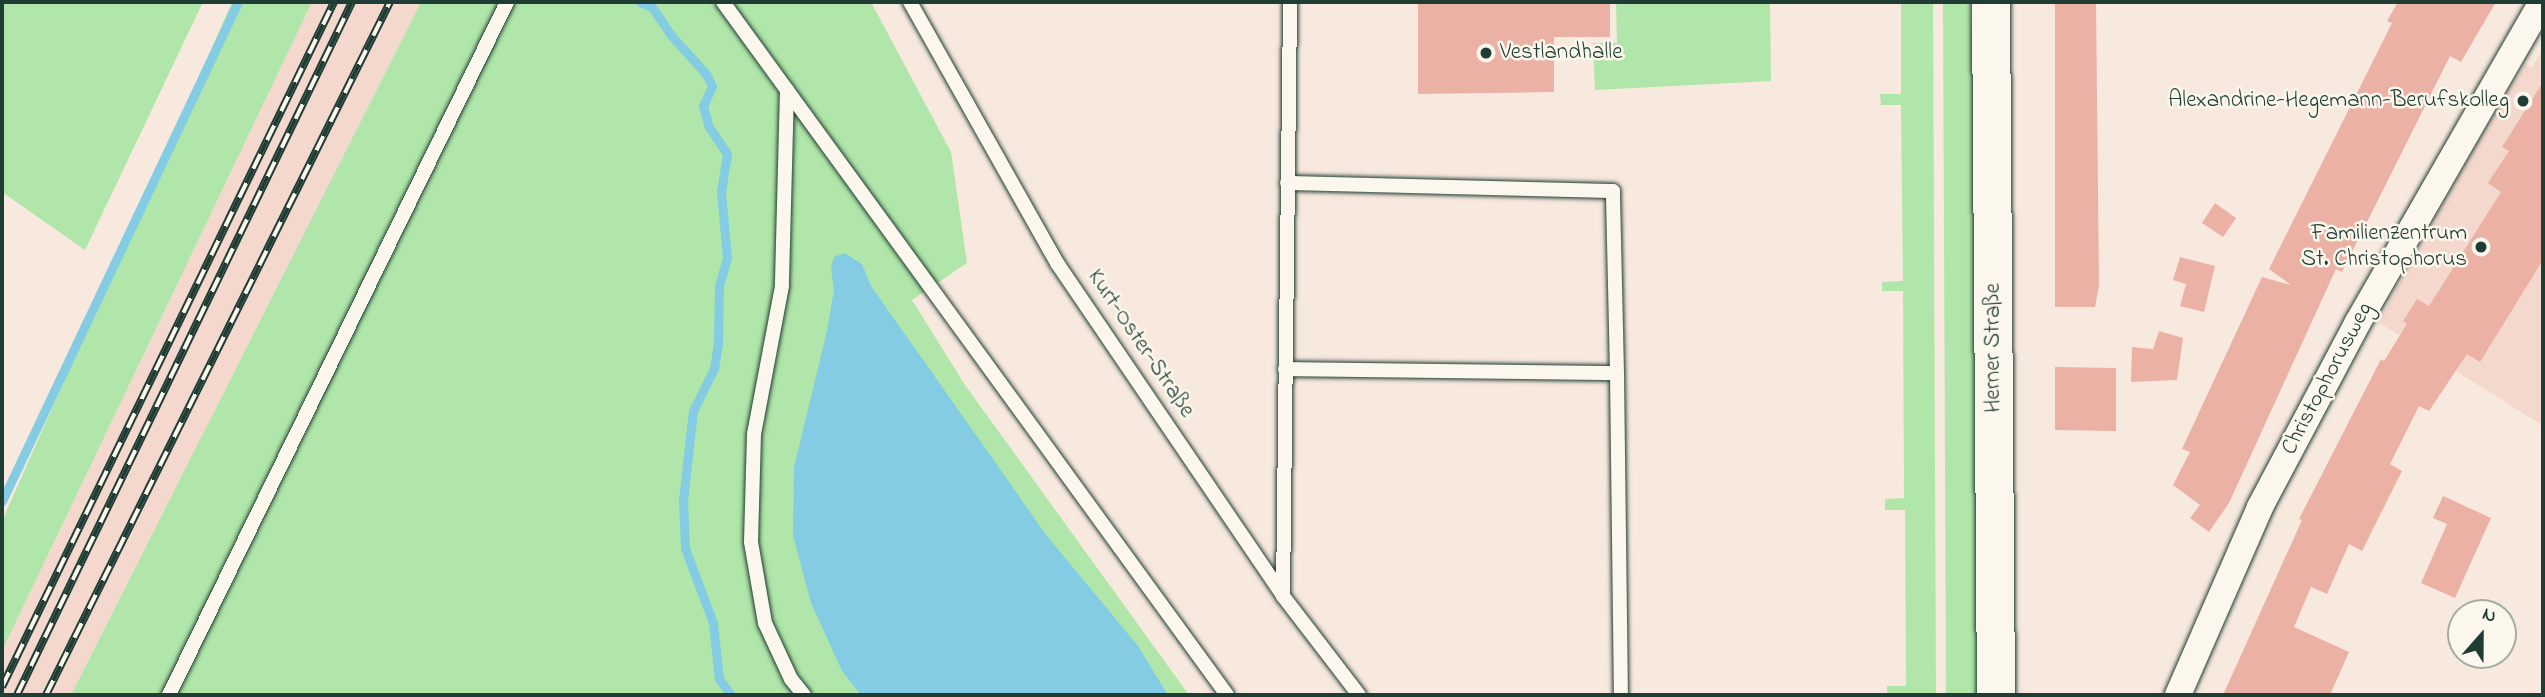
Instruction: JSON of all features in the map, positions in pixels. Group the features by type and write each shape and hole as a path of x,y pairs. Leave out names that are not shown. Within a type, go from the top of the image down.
{"main road":[{"name":"Herner Straße","path":"1991,2 1996,695"}],"street":[{"name":"Christophorusweg","path":"2178,695 2267,495 2358,322 2542,2"}],"lane":[{"path":"169,695 507,2"},
{"path":"723,2 1225,695"},
{"name":"Kurt-Oster-Straße","path":"910,2 1057,263 1283,596 1359,695"},
{"path":"1283,596 1290,2"},
{"path":"787,90 782,286 754,434 751,542 765,623 791,679 804,695"},
{"path":"1287,183 1612,191 1621,695"},
{"path":"1285,369 1617,373"}],"shaded area":[{"path":"312,2 421,2 71,695 2,695 2,651"},
{"name":"Familienzentrum St. Christophorus","path":"2543,49 2543,426 2378,322 2482,134 2526,64 2532,67"}],"green space":[{"path":"2,2 203,2 85,250 2,192"},
{"path":"232,2 312,2 2,651 2,521"},
{"path":"421,2 871,2 951,152 967,263 912,300 965,385 1189,695 71,695"},
{"path":"1616,2 1770,2 1771,81 1595,90 1593,43 1617,43"},
{"path":"1901,2 1933,2 1936,695 1887,695 1887,686 1906,686 1905,510 1885,510 1885,499 1904,498 1903,291 1882,291 1882,282 1903,281 1901,105 1881,105 1880,94 1901,94"},
{"path":"1943,2 1970,2 1975,82 1978,695 1946,695"}],"water":[{"path":"844,253 862,264 871,286 1047,536 1138,646 1168,695 861,695 842,671 811,603 793,535 794,467 827,331 834,290 831,268 834,257"}],"building":[{"name":"Vestlandhalle","path":"1418,2 1610,2 1610,37 1554,37 1554,92 1418,94"},
{"path":"2055,2 2096,2 2099,285 2095,307 2055,307"},
{"path":"2398,2 2496,2 2461,62 2450,56 2342,272 2336,269 2229,503 2209,532 2190,518 2200,505 2173,485 2190,452 2182,449 2262,277 2291,285 2269,269 2392,23 2387,21"},
{"path":"2543,82 2543,260 2480,362 2467,354 2429,411 2419,406 2390,464 2402,471 2362,551 2349,544 2327,594 2311,587 2294,627 2349,652 2330,695 2223,695 2302,520 2299,519 2381,359 2384,361 2407,324 2403,321 2417,299 2429,306 2501,192 2488,183 2509,151 2502,147"},
{"path":"2215,203 2236,218 2223,237 2202,223"},
{"path":"2180,257 2215,266 2204,312 2180,306 2186,284 2173,280"},
{"path":"2159,331 2183,338 2177,380 2131,382 2132,347 2153,349"},
{"path":"2055,367 2116,368 2116,431 2055,430"},
{"path":"2443,496 2491,518 2455,598 2421,583 2447,524 2433,518"}],"waterway":[{"path":"2,501 238,2"},
{"path":"640,2 652,7 670,34 706,74 712,86 703,106 709,127 727,154 721,192 727,258 719,286 718,343 714,368 693,411 683,500 685,548 713,623 719,679 731,695"}],"railway":[{"path":"2,687 334,2"},
{"path":"17,695 352,2"},
{"path":"46,695 390,2"}],"place":[{"name":"Vestlandhalle","path":"1486,53"},
{"name":"Alexandrine-Hegemann-Berufskolleg","path":"2523,101"},
{"name":"Familienzentrum St. Christophorus","path":"2481,247"}]}
